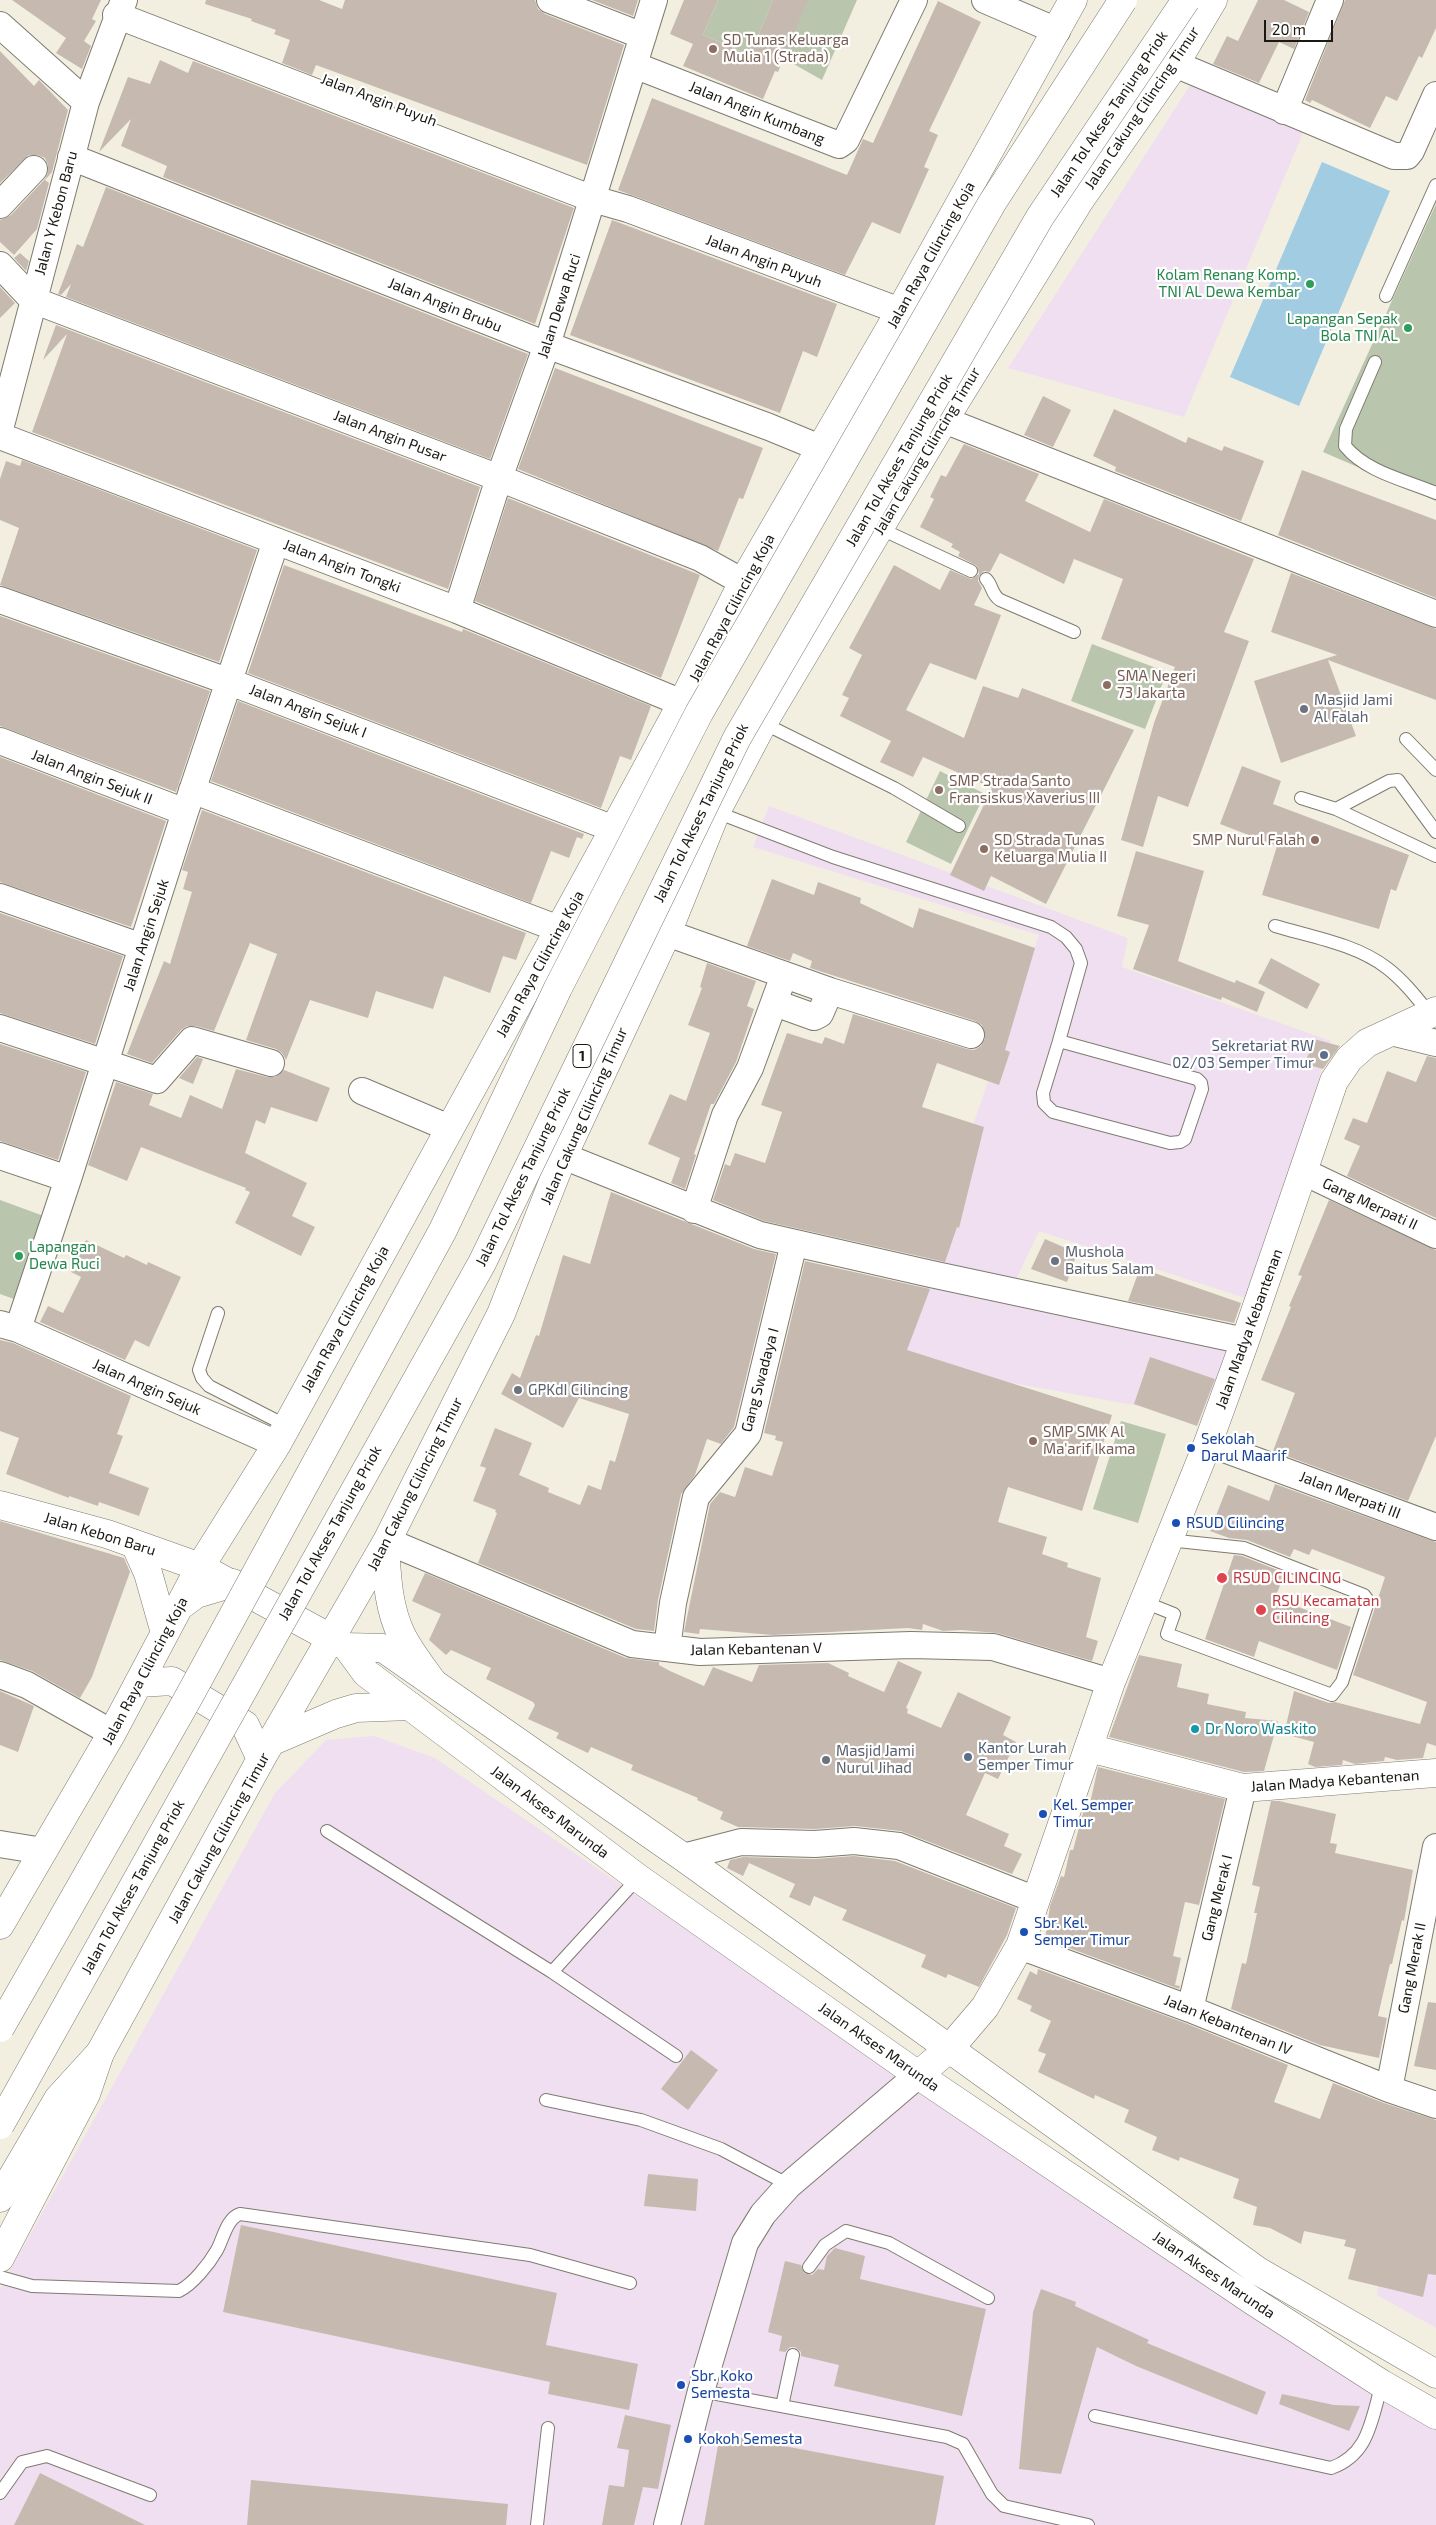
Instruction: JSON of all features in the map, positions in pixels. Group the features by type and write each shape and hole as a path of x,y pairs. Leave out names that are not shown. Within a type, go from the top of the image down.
{"main road":[{"path":"0,2028 186,1702 443,1230 558,988 699,713 992,203 1123,0"},
{"name":"Jalan Tol Akses Tanjung Priok","path":"0,2125 482,1263 737,738 1040,217 1186,0"},
{"name":"Jalan Cakung Cilincing Timur","path":"0,2258 86,2094 100,2053 267,1750 340,1643 386,1543 502,1314 563,1156 667,933 716,812 763,723 881,529 944,420 1080,200 1175,64 1213,0"},
{"name":"Jalan Raya Cilincing Koja","path":"0,1925 112,1733 200,1567 282,1435 682,703 743,582 900,311 1064,17"},
{"name":"Jalan Madya Kebantenan","path":"918,2075 950,2048 985,2008 1020,1946 1111,1682 1208,1443 1304,1172 1334,1081 1349,1059 1367,1043 1433,1013"},
{"name":"Jalan Kebon Baru","path":"0,1504 107,1534 200,1567"},
{"path":"386,1543 390,1600 394,1618 402,1637 432,1681"},
{"path":"135,1544 148,1573 165,1633"},
{"name":"Jalan Akses Marunda","path":"200,1567 340,1643 366,1673 638,1878 918,2075 1253,2301 1382,2384 1436,2415"},
{"path":"180,1606 196,1594 233,1584"},
{"name":"Jalan Akses Marunda","path":"340,1643 383,1648 683,1857 1258,2271 1435,2368"},
{"path":"139,1683 172,1681 246,1725 267,1750 336,1714 356,1708 410,1706"},
{"name":"Jalan Madya Kebantenan","path":"1089,1748 1243,1788 1436,1773"},
{"path":"0,2198 58,2099 100,2053"}],"street":[{"path":"550,0 643,36"},
{"name":"Jalan Dewa Ruci","path":"457,610 499,478 547,346 654,0"},
{"name":"Jalan Angin Kumbang","path":"634,65 839,145 846,140 914,0"},
{"path":"985,0 1064,17"},
{"path":"1021,0 1064,17"},
{"path":"1284,110 1330,0"},
{"name":"Jalan Y Kebon Baru","path":"0,429 86,102 120,7"},
{"name":"Jalan Angin Puyuh","path":"120,7 147,13 395,115 595,190 628,209 900,311"},
{"path":"0,25 86,102"},
{"path":"1175,64 1394,156 1407,156 1428,133 1436,95"},
{"name":"Jalan Angin Brubu","path":"71,157 547,346 769,427 820,448"},
{"path":"0,205 34,169"},
{"path":"0,266 33,300"},
{"name":"Jalan Angin Pusar","path":"33,300 499,478 700,558 743,582"},
{"path":"944,420 1436,614"},
{"name":"Jalan Angin Tongki","path":"0,436 457,610 682,703"},
{"name":"Jalan Angin Sejuk","path":"276,541 189,801 68,1179 9,1327 282,1435"},
{"name":"Jalan Angin Sejuk I","path":"0,600 230,682 614,828"},
{"name":"Jalan Angin Sejuk II","path":"0,741 189,801 559,930"},
{"path":"0,896 142,947"},
{"path":"667,933 830,991 971,1035"},
{"path":"694,1210 726,1115 750,1068 784,975"},
{"path":"775,1003 814,1017 820,1014 830,991"},
{"path":"0,1028 157,1080 192,1040 271,1063"},
{"path":"1391,1032 1436,1042"},
{"path":"362,1091 449,1128"},
{"path":"0,1156 68,1179"},
{"path":"563,1156 760,1235 1245,1341"},
{"name":"Gang Merpati II","path":"1304,1172 1436,1235"},
{"name":"Gang Swadaya I","path":"667,1648 672,1603 696,1496 748,1434 794,1243"},
{"name":"Jalan Merpati III","path":"1208,1443 1436,1527"},
{"name":"Jalan Kebantenan V","path":"386,1543 632,1644 700,1652 911,1645 993,1647 1111,1682"},
{"path":"0,1675 27,1685 112,1733"},
{"name":"Gang Merak I","path":"1190,2008 1243,1788"},
{"path":"683,1857 741,1842 815,1844 854,1841 898,1846 1036,1900"},
{"path":"0,1844 43,1852"},
{"name":"Gang Merak II","path":"1389,2088 1436,1847"},
{"name":"Jalan Kebantenan IV","path":"1020,1946 1190,2008 1436,2105"},
{"name":"Jalan Madya Kebantenan","path":"667,2525 701,2391 745,2243 762,2214 789,2185 918,2075"}],"lane":[{"path":"1386,296 1436,185"},
{"path":"1375,362 1346,429 1345,446 1355,458 1366,465 1436,493"},
{"path":"881,529 970,571"},
{"path":"986,579 994,596 1000,600 1074,632"},
{"path":"763,723 894,788 959,826"},
{"path":"1406,739 1436,770"},
{"path":"1336,808 1389,780 1398,780 1436,832"},
{"path":"1301,798 1336,808 1436,856"},
{"path":"716,812 833,857 1051,927 1076,949 1081,963 1043,1093 1044,1103 1053,1112 1170,1143 1180,1142 1185,1138 1202,1089 1201,1083 1197,1079 1059,1041"},
{"path":"1275,926 1338,944 1368,957 1387,968 1401,980 1433,1013"},
{"path":"218,1313 199,1370 202,1378 208,1386 282,1435"},
{"path":"1144,1602 1174,1614 1167,1634 1332,1695 1337,1692 1342,1682 1368,1605 1364,1594 1244,1548 1168,1540"},
{"path":"328,1831 552,1972 676,2056"},
{"path":"552,1972 638,1878"},
{"path":"546,2100 641,2120 721,2149 789,2185"},
{"path":"0,2277 32,2286 179,2291 187,2287 216,2252 232,2219 240,2214 530,2255 630,2283"},
{"path":"809,2267 825,2245 846,2232 889,2243 988,2298"},
{"path":"782,2406 794,2354"},
{"path":"1095,2416 1331,2468 1352,2458 1364,2444 1382,2384"},
{"path":"701,2391 947,2437 963,2444 992,2494 1004,2506 1088,2525"},
{"path":"537,2525 548,2428"},
{"path":"0,2493 22,2462 47,2456 150,2495"}],"shaded area":[{"path":"1196,76 1305,128 1184,417 1008,368"},
{"path":"769,806 1128,938 1122,967 1331,1041 1248,1299 1039,1231 1015,1282 1236,1334 1200,1417 891,1361 1039,935 753,847"},
{"path":"374,1736 435,1758 1326,2365 1436,2428 1436,2525 0,2525 0,2289 275,1793 326,1740"},
{"path":"1383,2259 1436,2262 1436,2328 1377,2295"}],"green space":[{"path":"718,0 773,0 750,55 703,35"},
{"path":"807,0 857,0 822,80 783,58"},
{"name":"Lapangan Sepak Bola TNI AL","path":"1436,204 1436,501 1323,452"},
{"path":"1092,644 1167,672 1145,729 1071,701"},
{"path":"940,771 985,794 951,864 906,842"},
{"name":"Lapangan Dewa Ruci","path":"0,1200 52,1219 22,1302 0,1294"},
{"path":"1121,1421 1166,1434 1138,1523 1093,1509"}],"water":[{"name":"Kolam Renang Komp. TNI AL Dewa Kembar","path":"1322,162 1390,191 1299,406 1230,377"}],"building":[{"path":"12,0 101,0 92,19 96,21 84,41 91,46 82,69 56,53 66,38"},
{"path":"206,0 319,0 342,9 345,0 535,0 538,9 545,14 624,45 587,165 316,65 312,75 282,63 290,40 274,34 276,30 251,21 252,19 205,4"},
{"path":"592,0 638,0 633,16"},
{"name":"SD Tunas Keluarga Mulia 1 (Strada)","path":"684,0 718,0 703,35 750,55 773,0 808,0 778,72 775,71 763,99 683,66 693,44 670,34"},
{"path":"1258,0 1284,0 1309,12 1294,49 1279,42 1259,83 1213,64 1227,36 1238,41"},
{"path":"1345,0 1436,0 1436,28 1422,58 1419,56 1397,101 1386,96 1370,128 1312,100 1310,103 1305,100"},
{"path":"938,1 981,22 929,131 938,135 924,167 929,169 900,234 872,222 845,275 618,190 652,98 847,175 863,139 873,143"},
{"path":"0,51 34,86 39,80 68,110 52,172 45,180 49,183 37,229 14,255 0,242 0,220 11,215 45,179 48,173 48,165 45,158 38,155 29,155 0,183"},
{"path":"160,60 188,73 193,61 574,208 535,324 163,177 167,166 121,146 131,119 99,152 128,77 150,84"},
{"path":"106,187 528,354 490,459 66,297 71,284 61,295 58,294 77,244 83,247"},
{"path":"612,220 837,304 817,357 803,351 780,413 570,335"},
{"path":"20,253 29,261 26,271 14,258"},
{"path":"0,287 15,303 0,318"},
{"path":"56,325 480,487 448,589 32,432 67,334 43,360"},
{"path":"555,368 763,448 743,499 739,498 718,551 518,469"},
{"path":"1043,396 1071,410 1053,447 1024,435"},
{"path":"1114,409 1186,443 1188,437 1222,451 1224,446 1264,461 1241,521 1115,471 1116,467 1093,456"},
{"path":"964,444 1039,474 1025,501 1090,532 1104,499 1254,559 1224,632 1249,641 1188,807 1158,796 1143,847 1121,840 1154,723 1175,667 1101,639 1123,579 1074,559 1064,584 1000,553 990,572 984,571 979,576 978,581 982,588 974,605 1001,615 976,680 930,663 906,710 964,738 983,686 1018,698 1022,688 1134,730 1046,904 991,876 984,891 950,875 992,788 923,757 913,777 880,762 891,741 840,716 849,698 842,695 862,655 849,648 894,565 940,590 950,570 971,579 979,574 977,566 958,556 960,552 951,547 953,544 920,527 934,499 930,497 941,475 946,477"},
{"path":"22,460 257,550 219,662 0,585 19,528 0,520 0,479 6,461 20,466"},
{"path":"1302,470 1436,520 1436,598 1278,535"},
{"path":"508,498 700,575 661,678 475,601"},
{"path":"284,565 462,632 463,629 651,706 631,760 620,756 601,808 248,673"},
{"path":"1291,573 1436,629 1436,700 1328,660 1356,736 1281,763 1254,681 1337,655 1271,632"},
{"path":"0,616 210,691 176,792 0,726"},
{"path":"238,701 584,834 582,839 577,837 569,858 551,851 531,903 211,781"},
{"path":"0,757 166,821 131,927 0,882"},
{"path":"1242,766 1281,781 1273,804 1409,855 1396,891 1391,889 1379,929 1262,895 1277,846 1220,824"},
{"path":"202,810 526,933 516,960 503,956 490,993 444,976 433,1009 376,991 368,1018 310,1000 286,1060 282,1053 276,1049 246,1040 277,954 250,943 214,1031 196,1026 187,1026 181,1030 152,1063 127,1054 164,961 170,964 192,892 183,889 188,872 182,870"},
{"path":"1136,851 1204,871 1178,961 1235,983 1236,980 1265,992 1257,1012 1222,997 1221,1000 1133,969 1149,925 1117,916"},
{"path":"772,879 814,895 818,882 861,898 860,903 913,928 919,908 1035,948 1005,1050 1010,1052 999,1085 937,1063 922,1107 984,1127 959,1228 957,1227 945,1262 764,1221 713,1200 725,1164 730,1166 735,1153 765,1163 782,1112 761,1105 787,1033 822,1044 825,1037 844,1044 853,1014 967,1049 974,1050 981,1046 985,1039 982,1025 975,1021 810,968 812,961 793,953 790,961 747,946"},
{"path":"0,913 123,956 95,1044 0,1013"},
{"path":"1271,958 1320,984 1307,1009 1258,983"},
{"path":"707,963 756,981 747,1006 754,1009 736,1062 714,1104 711,1104 694,1154 696,1155 685,1189 671,1183 680,1158 648,1144 670,1094 686,1101 710,1033 688,1025 702,988 700,987"},
{"name":"Sekretariat RW 02/03 Semper Timur","path":"1314,1039 1340,1046 1323,1069 1305,1064"},
{"path":"0,1044 86,1072 58,1160 0,1141"},
{"path":"1427,1056 1436,1058 1436,1218 1347,1176 1360,1146 1344,1139 1353,1118 1367,1123 1387,1071 1416,1082"},
{"path":"197,1057 203,1059 193,1084 179,1078"},
{"path":"236,1069 267,1077 275,1077 284,1070 330,1088 317,1122 271,1107 265,1124 256,1120 245,1153 307,1183 292,1216 315,1227 301,1256 235,1223 250,1192 245,1190 246,1188 141,1147 127,1181 88,1165 116,1082 153,1094 149,1105 181,1118 190,1095 222,1109"},
{"path":"611,1192 754,1249 776,1254 734,1427 721,1444 707,1439 695,1475 681,1494 658,1600 654,1631 636,1629 478,1563 497,1513 495,1512 496,1510 473,1501 486,1468 480,1466 495,1428 532,1443 519,1475 549,1488 548,1492 580,1505 588,1485 601,1490 610,1460 615,1462 629,1414 579,1398 563,1428 501,1394 512,1373 520,1378 536,1335 539,1336 563,1255 590,1264"},
{"path":"1329,1200 1436,1250 1436,1436 1408,1501 1273,1451 1295,1393 1261,1380 1302,1276 1298,1275"},
{"name":"Mushola Baitus Salam","path":"1045,1239 1077,1253 1067,1282 1031,1269"},
{"path":"86,1240 124,1258 126,1255 147,1265 148,1262 181,1277 149,1347 135,1340 125,1360 40,1322 48,1306 63,1313 81,1277 71,1272"},
{"path":"805,1261 930,1289 907,1350 1112,1415 1082,1511 1008,1487 998,1522 1047,1537 1042,1554 1068,1563 1067,1567 1101,1578 1086,1637 1098,1641 1092,1661 997,1633 962,1630 943,1631 923,1624 922,1630 908,1628 773,1635 700,1629 699,1634 684,1632 710,1504 720,1492 735,1497 745,1467 772,1476 783,1442 775,1440 776,1436 764,1433"},
{"path":"1140,1268 1241,1303 1234,1323 1128,1301"},
{"path":"0,1340 13,1343 131,1396 117,1434 123,1436 109,1473 149,1488 139,1516 99,1502 98,1506 69,1496 69,1498 6,1474 19,1438 0,1431"},
{"path":"1150,1357 1215,1379 1197,1426 1134,1404"},
{"path":"1275,1484 1436,1542 1436,1746 1427,1743 1423,1758 1397,1760 1385,1757 1384,1761 1355,1764 1343,1760 1342,1765 1315,1767 1308,1764 1314,1742 1284,1734 1294,1691 1329,1703 1335,1702 1420,1724 1427,1702 1353,1675 1385,1577 1312,1549 1309,1555 1294,1549 1290,1557 1247,1540 1229,1538 1210,1531 1228,1485 1269,1501"},
{"path":"0,1521 124,1558 130,1572 92,1677 80,1698 32,1671 0,1660"},
{"name":"RSU Kecamatan Cilincing","path":"1234,1555 1242,1556 1285,1573 1275,1598 1351,1627 1337,1670 1259,1641 1254,1657 1205,1639"},
{"path":"425,1573 626,1658 659,1662 659,1665 670,1671 704,1686 713,1667 752,1682 759,1665 828,1663 849,1673 848,1676 884,1692 898,1661 922,1672 906,1708 908,1709 907,1713 941,1728 958,1692 1011,1717 1003,1735 1016,1742 998,1779 985,1773 966,1815 1009,1834 1004,1846 1022,1854 1012,1874 901,1831 855,1826 815,1829 738,1827 720,1819 723,1812 697,1800 698,1798 631,1770 633,1765 591,1747 588,1753 556,1738 559,1733 528,1719 535,1705 533,1702 486,1679 491,1668 451,1650 446,1655 429,1640 441,1614 412,1601"},
{"path":"1139,1655 1182,1664 1177,1687 1209,1694 1207,1704 1246,1712 1245,1718 1278,1721 1264,1771 1244,1772 1109,1737"},
{"path":"0,1691 34,1706 18,1752 0,1745"},
{"path":"1098,1767 1225,1799 1199,1905 1185,1902 1173,1956 1181,1958 1175,1985 1180,1986 1179,1989 1045,1939 1050,1906 1061,1876 1064,1877 1070,1850 1073,1850 1087,1798 1091,1799"},
{"path":"1271,1801 1279,1801 1336,1814 1330,1843 1337,1844 1335,1853 1413,1870 1404,1921 1402,1920 1378,2016 1387,2018 1379,2058 1320,2045 1231,2009 1242,1963 1246,1964 1257,1913 1254,1913 1260,1887 1252,1885"},
{"path":"854,1856 895,1861 1016,1908 1007,1935 979,1987 948,1974 946,1978 921,1967 926,1955 842,1920 847,1910 814,1896 810,1906 789,1897 795,1884 749,1863 743,1876 727,1868 730,1860 743,1857 815,1859"},
{"path":"1038,1969 1185,2023 1288,2065 1274,2102 1320,2119 1333,2083 1384,2103 1436,2120 1436,2275 1428,2274 1423,2297 1348,2279 1356,2249 1344,2246 1346,2240 1304,2231 1301,2244 1270,2228 1253,2225 1257,2207 1233,2198 1239,2179 1180,2157 1179,2161 1152,2150 1157,2137 1124,2122 1129,2110 1095,2095 1094,2099 1038,2072 1046,2054 1038,2051 1051,2021 1030,2011 1032,2006 1017,1999 1030,1971 1037,1975"},
{"path":"1428,2002 1436,2003 1436,2070 1414,2066"},
{"path":"691,2050 718,2070 688,2110 661,2089"},
{"path":"648,2174 698,2179 696,2211 644,2206"},
{"path":"241,2225 557,2293 546,2345 638,2364 629,2410 548,2394 550,2382 223,2312"},
{"path":"835,2248 865,2256 860,2279 986,2309 962,2416 834,2386 839,2365 801,2356 801,2352 795,2347 790,2347 785,2352 779,2351 782,2336 768,2332 785,2261 801,2265 804,2273 812,2275 818,2269 824,2270 827,2256"},
{"path":"1041,2289 1076,2302 1075,2306 1149,2340 1147,2343 1266,2392 1257,2415 1136,2366 1097,2347 1061,2474 1019,2469 1033,2312"},
{"path":"1282,2394 1334,2405 1360,2406 1349,2431 1279,2404"},
{"path":"625,2415 671,2425 658,2489 643,2487 634,2525 602,2525 609,2485 624,2487 629,2450 617,2448"},
{"path":"720,2434 944,2476 935,2525 704,2525"},
{"path":"40,2473 145,2525 14,2525"},
{"path":"251,2480 508,2504 506,2525 247,2525"}],"place":[{"name":"SD Tunas Keluarga Mulia 1 (Strada)","path":"713,49"},
{"name":"Kolam Renang Komp. TNI AL Dewa Kembar","path":"1310,284"},
{"name":"Lapangan Sepak Bola TNI AL","path":"1408,328"},
{"name":"SMA Negeri 73 Jakarta","path":"1107,685"},
{"name":"Masjid Jami Al Falah","path":"1304,709"},
{"name":"SMP Strada Santo Fransiskus Xaverius III","path":"939,790"},
{"name":"SMP Nurul Falah","path":"1315,840"},
{"name":"SD Strada Tunas Keluarga Mulia II","path":"984,849"},
{"name":"Sekretariat RW 02/03 Semper Timur","path":"1324,1055"},
{"name":"Lapangan Dewa Ruci","path":"19,1256"},
{"name":"Mushola Baitus Salam","path":"1055,1261"},
{"name":"GPKdI Cilincing","path":"518,1390"},
{"name":"SMP SMK Al Ma'arif Ikama","path":"1033,1441"},
{"name":"Sekolah Darul Maarif","path":"1191,1448"},
{"name":"RSUD Cilincing","path":"1176,1523"},
{"name":"RSUD CILINCING","path":"1222,1578"},
{"name":"RSU Kecamatan Cilincing","path":"1261,1610"},
{"name":"Dr Noro Waskito","path":"1195,1729"},
{"name":"Kantor Lurah Semper Timur","path":"968,1757"},
{"name":"Masjid Jami Nurul Jihad","path":"826,1760"},
{"name":"Kel. Semper Timur","path":"1043,1814"},
{"name":"Sbr. Kel. Semper Timur","path":"1024,1932"},
{"name":"Sbr. Koko Semesta","path":"681,2385"},
{"name":"Kokoh Semesta","path":"688,2439"}]}
